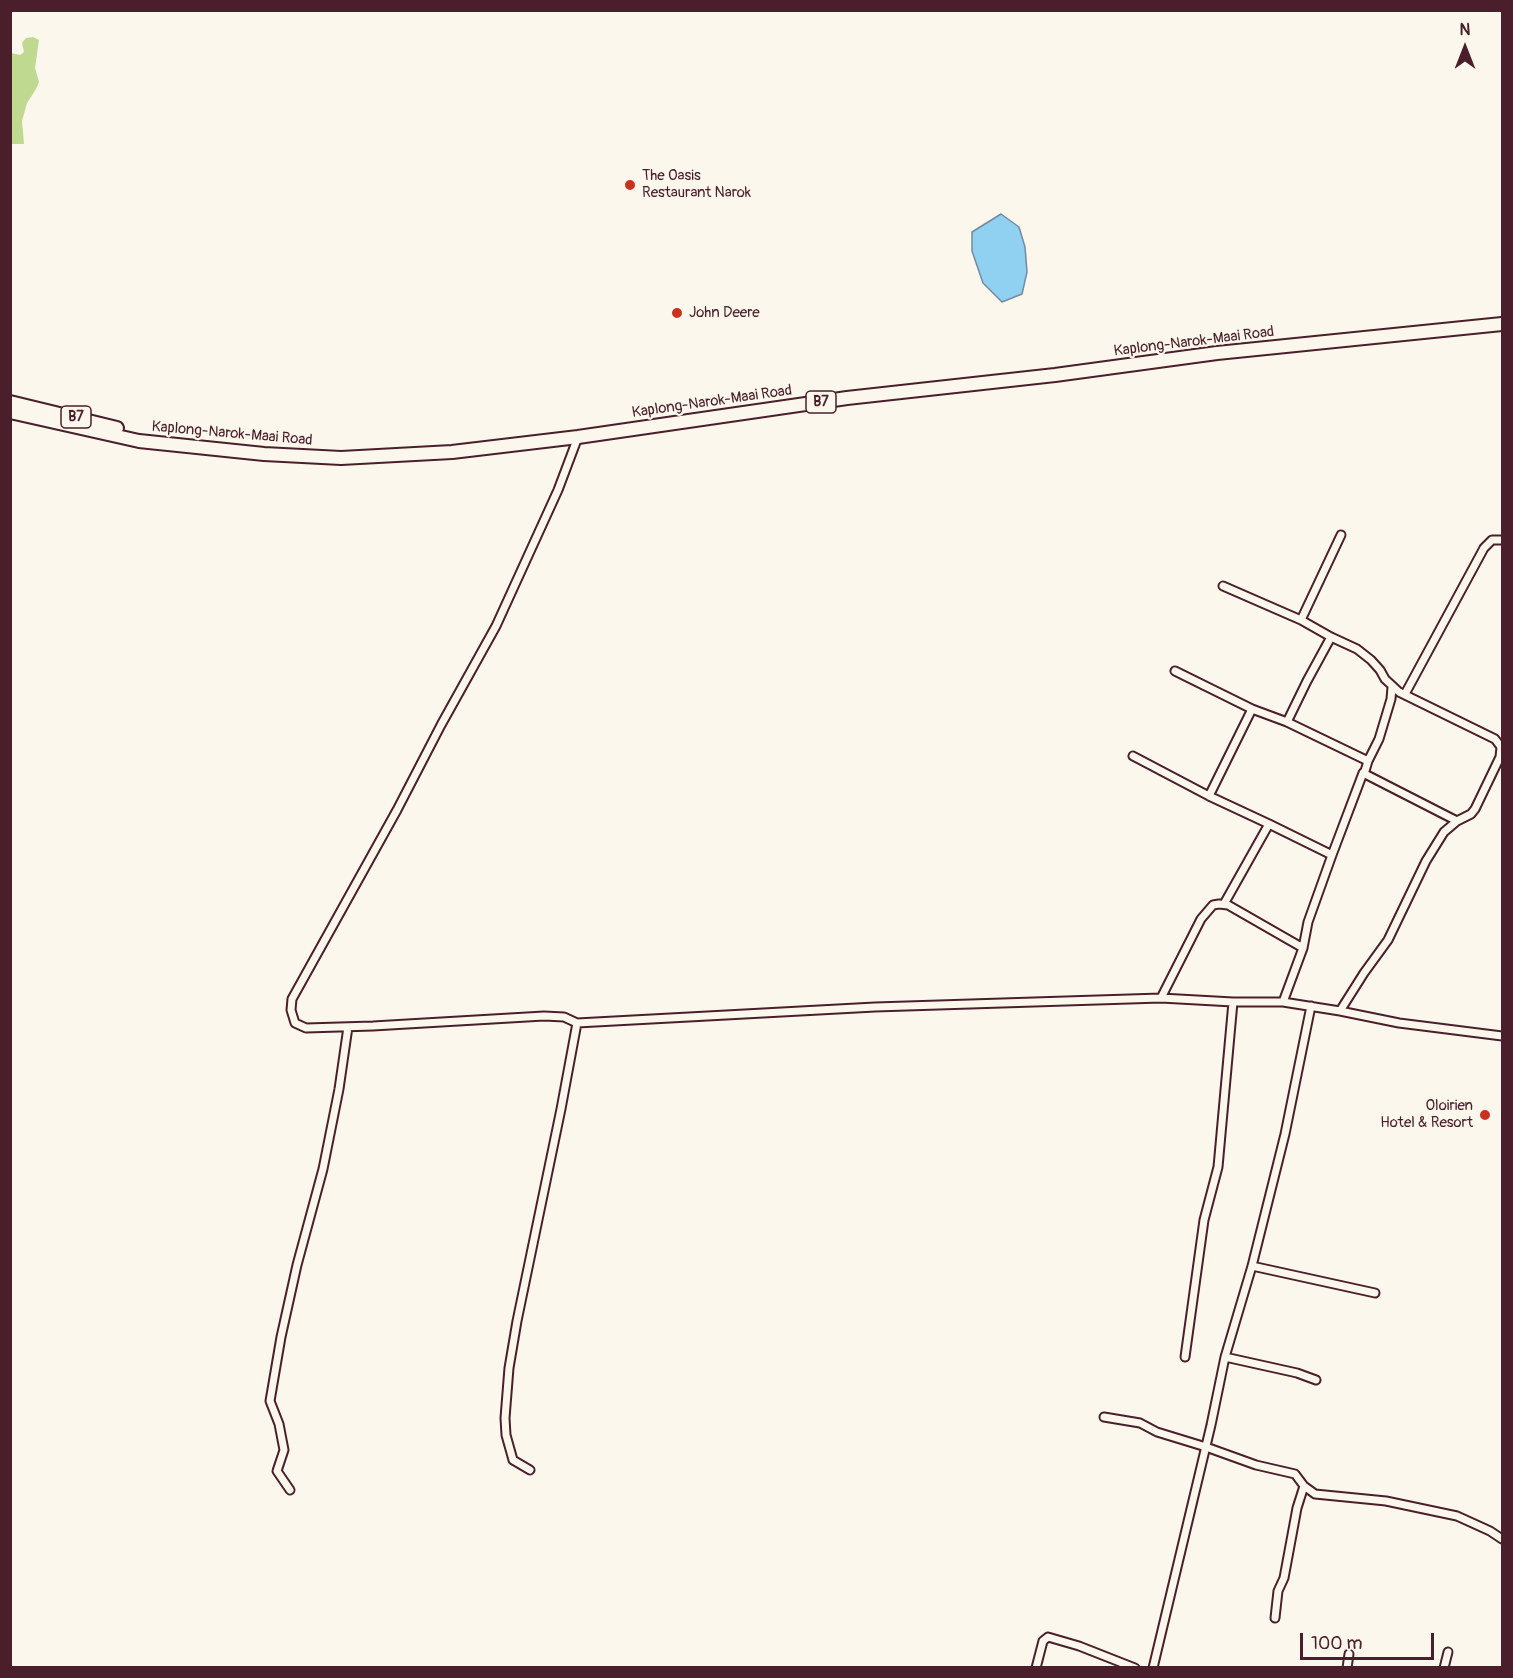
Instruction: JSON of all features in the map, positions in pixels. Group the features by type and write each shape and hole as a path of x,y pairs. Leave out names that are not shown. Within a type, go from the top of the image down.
{"highway":[{"name":"Kaplong-Narok-Maai Road","path":"10,412 139,441 264,454 341,458 452,452 578,437 848,398 1054,375 1217,353 1503,324"},
{"name":"Kaplong-Narok-Maai Road","path":"10,402 115,427 139,441"}],"street":[{"path":"578,437 558,490 496,626 441,725 398,810 292,999 291,1010 295,1023 314,1028 544,1016 564,1017 577,1023 875,1007 1161,998 1283,1002 1399,1023 1503,1036"},
{"path":"1301,620 1341,535"},
{"path":"1406,694 1484,548 1492,540 1503,540"},
{"path":"1223,586 1301,620 1357,649 1371,660 1392,687 1495,740 1500,744 1502,751 1475,809 1444,832 1426,861 1388,940 1340,1011"},
{"path":"1287,722 1332,638"},
{"path":"1175,671 1252,710 1287,722 1368,761"},
{"path":"1283,1002 1303,948 1308,922 1332,855 1363,773 1379,739 1391,699 1392,687"},
{"path":"1209,796 1252,710"},
{"path":"1133,756 1209,796 1332,855"},
{"path":"1363,773 1457,821"},
{"path":"1224,904 1269,824"},
{"path":"1161,998 1207,910 1213,905 1224,904 1236,909 1303,948"},
{"path":"1185,1357 1204,1220 1218,1167 1233,1002"},
{"path":"1153,1668 1225,1357 1252,1266 1285,1134 1311,1006"},
{"path":"530,1470 513,1460 506,1436 509,1368 577,1023"},
{"path":"290,1490 277,1471 284,1450 279,1424 270,1401 297,1265 323,1169 339,1089 348,1027"},
{"path":"1252,1266 1375,1293"},
{"path":"1225,1357 1298,1373 1316,1380"},
{"path":"1104,1417 1140,1423 1157,1432 1206,1446 1256,1465 1295,1474 1304,1486 1315,1494 1386,1501 1457,1516 1503,1539"},
{"path":"1275,1618 1278,1591 1284,1578 1297,1508 1304,1486"},
{"path":"1036,1668 1043,1641 1048,1637 1079,1646 1135,1668"},
{"path":"1444,1668 1448,1652"},
{"path":"1347,1668 1349,1654"}],"green space":[{"path":"33,37 39,40 35,68 39,82 27,103 22,121 24,144 11,144 11,53 20,55 24,52 22,43 26,38"}],"water":[{"path":"1001,214 1019,227 1025,247 1027,272 1022,294 1002,302 983,283 972,251 972,232"}],"place":[{"name":"The Oasis Restaurant Narok","path":"630,185"},
{"name":"John Deere","path":"677,313"},
{"name":"Oloirien Hotel & Resort","path":"1485,1115"}]}
